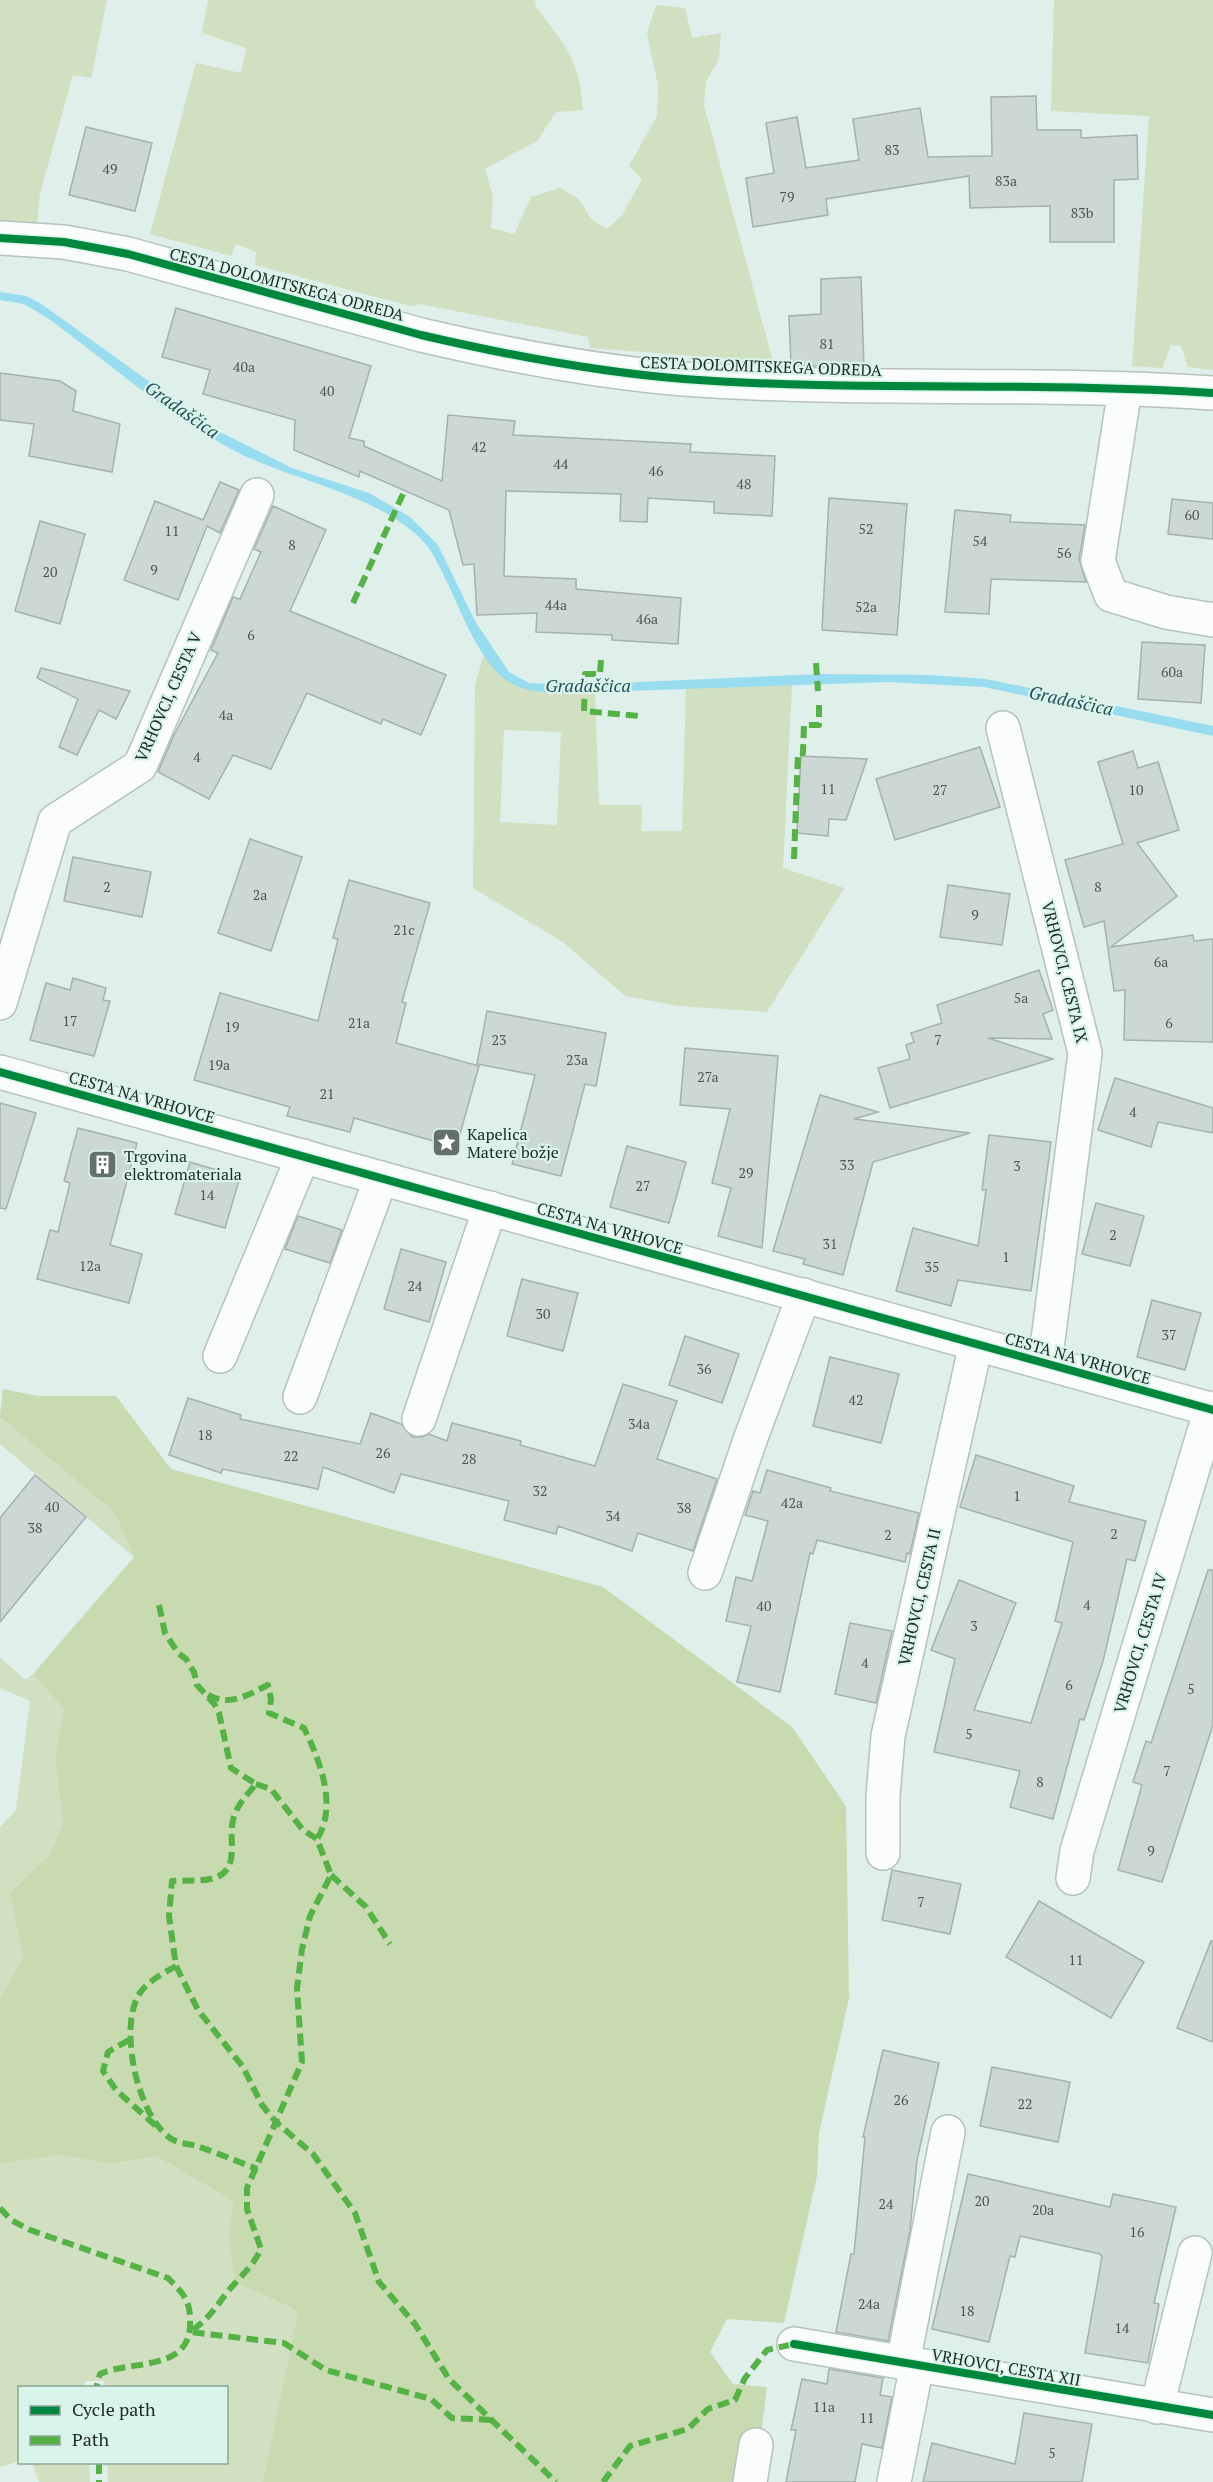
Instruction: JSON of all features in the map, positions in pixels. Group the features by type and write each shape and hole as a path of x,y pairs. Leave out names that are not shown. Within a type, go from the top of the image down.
{"street":[{"name":"CESTA DOLOMITSKEGA ODREDA","path":"0,238 94,246 421,335 474,347 624,373 770,383 1125,389 1213,393"},
{"path":"1125,389 1098,561 1111,595 1166,612 1213,620"},
{"name":"VRHOVCI, CESTA V","path":"0,1003 55,822 140,766 257,495"},
{"name":"VRHOVCI, CESTA IX","path":"1003,728 1085,1053 1045,1363"},
{"name":"CESTA NA VRHOVCE","path":"0,1072 1212,1410"},
{"path":"220,1356 303,1156"},
{"path":"300,1397 381,1178"},
{"path":"419,1419 490,1208"},
{"path":"705,1573 750,1440 804,1296"},
{"name":"VRHOVCI, CESTA II","path":"883,1853 882,1797 888,1736 976,1344"},
{"name":"VRHOVCI, CESTA IV","path":"1072,1878 1077,1851 1212,1410"},
{"path":"894,2482 910,2364 948,2132"},
{"path":"1156,2407 1195,2253"},
{"name":"VRHOVCI, CESTA XII","path":"794,2344 1213,2415"},
{"path":"750,2482 756,2445"}],"green space":[{"path":"0,0 107,0 91,78 73,75 40,193 37,225 0,224"},
{"path":"208,0 535,0 536,7 563,43 574,65 583,110 556,112 537,141 485,169 493,196 491,228 514,234 531,197 560,188 579,199 592,220 607,229 622,215 642,180 629,166 657,116 658,85 647,33 656,5 685,8 692,38 721,33 719,59 706,81 704,105 773,362 590,348 588,337 420,304 410,306 255,265 256,252 236,244 231,256 150,234 196,63 241,73 246,48 202,33"},
{"path":"1054,0 1213,0 1213,370 1188,367 1181,346 1171,345 1162,368 1132,366 1149,116 1051,111"},
{"path":"484,654 509,679 533,691 595,692 599,805 642,805 641,831 682,831 686,688 792,685 783,868 844,888 767,1012 678,1006 625,996 563,942 473,888 475,685","holes":["504,730 561,732 557,825 500,822"]},
{"path":"3,1389 38,1396 116,1396 171,1469 603,1587 792,1727 846,1806 849,1998 819,2133 817,2176 784,2323 727,2319 710,2352 733,2384 767,2387 755,2482 263,2482 298,2311 235,2282 229,2238 233,2201 156,2156 111,2164 58,2155 0,2164 0,1999 23,1957 10,1893 50,1854 63,1823 55,1757 64,1709 33,1674 134,1557 114,1512 0,1417"},
{"path":"0,1417 114,1512 134,1557 0,1444"},
{"path":"0,1658 26,1680 33,1674 64,1709 55,1757 63,1823 50,1854 10,1893 23,1957 0,1999 0,1827 16,1810 30,1701 0,1688"},
{"path":"58,2155 111,2164 156,2156 233,2201 229,2238 235,2282 298,2311 263,2482 108,2482 107,2464 228,2464 228,2386 105,2386 104,2381 85,2381 85,2386 18,2386 18,2461 0,2467 0,2164"},
{"path":"32,2464 89,2464 90,2482 39,2482"}],"water":[{"name":"Gradaščica","path":"0,292 26,296 40,303 218,431 292,468 369,493 410,517 438,545 475,621 509,672 529,683 570,685 821,674 929,675 986,679 1213,726 1213,736 984,687 888,682 550,693 516,686 504,679 484,655 428,547 399,521 353,497 254,460 206,435 159,403 46,317 24,304 0,300"}],"building":[{"path":"1036,96 1037,130 1081,130 1081,138 1137,135 1138,179 1114,180 1114,242 1050,242 1050,206 970,208 969,176 826,199 828,215 753,227 746,178 774,173 766,123 797,117 806,168 859,160 853,119 920,108 928,157 992,156 991,97"},
{"path":"86,127 152,143 135,211 69,195"},
{"path":"861,277 864,367 791,365 789,316 821,314 821,279"},
{"path":"176,308 371,366 349,438 364,441 364,446 442,481 448,415 515,421 513,435 691,444 690,452 775,456 772,516 714,513 714,502 648,498 647,522 620,521 621,494 506,491 504,576 576,579 576,589 681,598 678,644 612,640 612,635 536,632 537,613 477,615 474,564 463,565 449,510 360,471 359,477 294,450 295,420 203,394 210,370 162,357"},
{"path":"0,373 60,381 76,391 73,411 120,424 112,472 29,456 34,424 0,420"},
{"path":"220,482 239,490 220,533 207,526 178,600 124,580 155,501 203,520"},
{"path":"829,498 907,504 897,635 822,630"},
{"path":"1172,499 1213,503 1213,539 1168,534"},
{"path":"273,506 326,530 290,611 446,675 421,735 383,719 381,724 307,693 271,769 233,755 209,799 158,772 174,735 218,653 211,650 233,597 240,599 261,552 254,549"},
{"path":"955,510 1011,515 1010,522 1085,525 1079,559 1086,582 991,579 989,614 945,612"},
{"path":"40,521 85,534 60,624 15,611"},
{"path":"1142,642 1205,645 1201,703 1138,699"},
{"path":"41,668 130,691 116,719 99,710 77,755 59,747 78,699 37,678"},
{"path":"980,747 1000,807 895,840 876,779"},
{"path":"1133,751 1138,768 1158,762 1179,830 1137,843 1177,896 1111,947 1193,935 1194,941 1213,939 1213,1042 1124,1040 1125,990 1114,991 1104,921 1084,927 1065,860 1123,844 1098,762"},
{"path":"801,756 867,759 846,820 829,819 828,836 797,833"},
{"path":"250,839 302,857 271,951 218,933"},
{"path":"73,857 151,872 142,917 64,901"},
{"path":"349,880 430,903 402,1002 406,1003 396,1043 479,1066 460,1134 457,1134 454,1147 354,1118 350,1132 287,1116 290,1107 194,1080 220,993 318,1021 338,939 333,938"},
{"path":"948,885 1010,894 1002,945 940,937"},
{"path":"1039,970 1053,1010 1043,1014 1052,1039 988,1038 1053,1059 890,1108 878,1068 910,1059 906,1045 914,1042 911,1033 942,1023 937,1005"},
{"path":"73,978 106,988 103,1000 110,1001 94,1056 30,1040 46,983 70,990"},
{"path":"487,1011 606,1033 596,1086 585,1084 561,1176 512,1164 535,1075 477,1064"},
{"path":"685,1048 778,1056 762,1248 718,1236 731,1188 712,1183 730,1109 680,1105"},
{"path":"1115,1078 1213,1108 1213,1133 1158,1122 1151,1147 1098,1130"},
{"path":"820,1095 878,1112 854,1119 970,1133 873,1162 843,1275 803,1264 805,1259 773,1251"},
{"path":"0,1103 36,1113 6,1209 0,1208"},
{"path":"78,1128 137,1143 110,1245 142,1254 129,1303 37,1279 50,1230 58,1232 70,1183 64,1181"},
{"path":"989,1135 1051,1142 1031,1291 958,1280 951,1306 896,1291 913,1228 978,1246 986,1190 982,1190"},
{"path":"627,1146 686,1162 669,1223 610,1207"},
{"path":"190,1162 240,1177 225,1228 175,1214"},
{"path":"1096,1203 1144,1216 1130,1266 1082,1254"},
{"path":"298,1216 342,1230 330,1263 285,1249"},
{"path":"401,1249 446,1262 429,1322 384,1309"},
{"path":"522,1279 578,1293 563,1351 507,1336"},
{"path":"1152,1300 1201,1313 1185,1370 1137,1357"},
{"path":"685,1336 739,1354 722,1403 669,1385"},
{"path":"830,1357 899,1374 881,1443 813,1426"},
{"path":"623,1384 677,1401 657,1459 717,1479 693,1551 638,1533 632,1551 558,1526 556,1534 504,1520 509,1501 401,1474 394,1493 323,1467 318,1489 223,1469 221,1473 169,1455 188,1398 241,1415 240,1419 360,1444 371,1413 401,1424 412,1437 429,1434 447,1441 452,1423 521,1441 520,1445 595,1466"},
{"path":"976,1455 1074,1486 1069,1502 1146,1521 1135,1561 1127,1559 1103,1661 1084,1720 1080,1719 1053,1819 1010,1807 1020,1771 934,1752 955,1659 931,1650 959,1580 1016,1603 974,1710 1031,1723 1062,1623 1055,1621 1073,1542 960,1507"},
{"path":"767,1470 831,1488 830,1491 919,1513 910,1554 907,1553 905,1562 817,1540 813,1554 810,1553 780,1692 737,1682 751,1626 726,1621 736,1577 752,1581 768,1521 745,1515 753,1491 760,1493"},
{"path":"35,1475 86,1517 0,1622 0,1518"},
{"path":"1208,1570 1213,1570 1213,1725 1162,1882 1118,1870 1142,1785 1133,1782 1146,1741 1151,1743"},
{"path":"850,1623 892,1631 876,1703 835,1694"},
{"path":"892,1870 961,1884 950,1934 882,1920"},
{"path":"1039,1901 1144,1962 1111,2018 1006,1957"},
{"path":"1211,1941 1213,1941 1213,2042 1177,2028"},
{"path":"883,2050 939,2063 917,2160 910,2230 888,2341 836,2332 851,2254 854,2254 865,2137 863,2137"},
{"path":"992,2067 1070,2082 1058,2142 980,2126"},
{"path":"968,2174 1110,2207 1113,2194 1176,2207 1154,2303 1159,2304 1148,2363 1085,2353 1102,2257 1100,2254 1020,2236 1015,2257 1010,2256 989,2342 932,2329"},
{"path":"829,2369 883,2378 880,2395 892,2397 882,2448 862,2444 855,2482 786,2482 796,2430 791,2430 802,2379 827,2384"},
{"path":"1024,2413 1092,2424 1082,2482 923,2482 932,2443 1015,2464"}],"marked path":[{"path":"353,603 403,494"},
{"path":"601,660 600,674 585,674 584,711 639,716"},
{"path":"816,663 818,691"},
{"path":"794,859 798,753 803,753 804,725 819,725 819,702"},
{"path":"159,1605 165,1633 178,1653 186,1659 194,1672 197,1685 219,1713 231,1768 256,1784 234,1815 232,1853 228,1868 214,1878 172,1881 169,1916 176,1966 198,2010 243,2067 262,2105 276,2122 313,2154 355,2213 379,2282 415,2324 449,2379 556,2482"},
{"path":"208,1695 232,1700 268,1685 271,1699 269,1713 304,1728 321,1769 326,1798 323,1826 317,1839"},
{"path":"256,1784 271,1789 303,1830 317,1839 331,1875 310,1916 302,1949 297,1989 302,2062 247,2188 247,2209 261,2249 251,2266 211,2313 190,2332 284,2343 326,2370 431,2399 452,2418 493,2420"},
{"path":"331,1875 366,1907 390,1944"},
{"path":"176,1966 144,1988 137,1998 132,2013 130,2032 132,2052 141,2093 159,2127 170,2138 257,2169"},
{"path":"129,2040 108,2052 103,2071 116,2090 156,2126"},
{"path":"0,2208 11,2220 30,2230 168,2278 186,2299 190,2326 187,2341 179,2351 155,2362 100,2374 97,2386"},
{"path":"603,2482 630,2446 688,2429 708,2409 735,2400 745,2378 767,2350 794,2344"},
{"path":"99,2464 99,2482"}],"cycle path":[{"path":"0,238 64,242 128,254 421,335 519,356 617,372 750,383 1147,389 1213,393"},
{"path":"0,1072 1213,1410"},
{"path":"794,2344 1213,2415"}],"place":[{"name":"Kapelica Matere božje","path":"446,1143"},
{"name":"Trgovina elektromateriala","path":"103,1165"}]}
